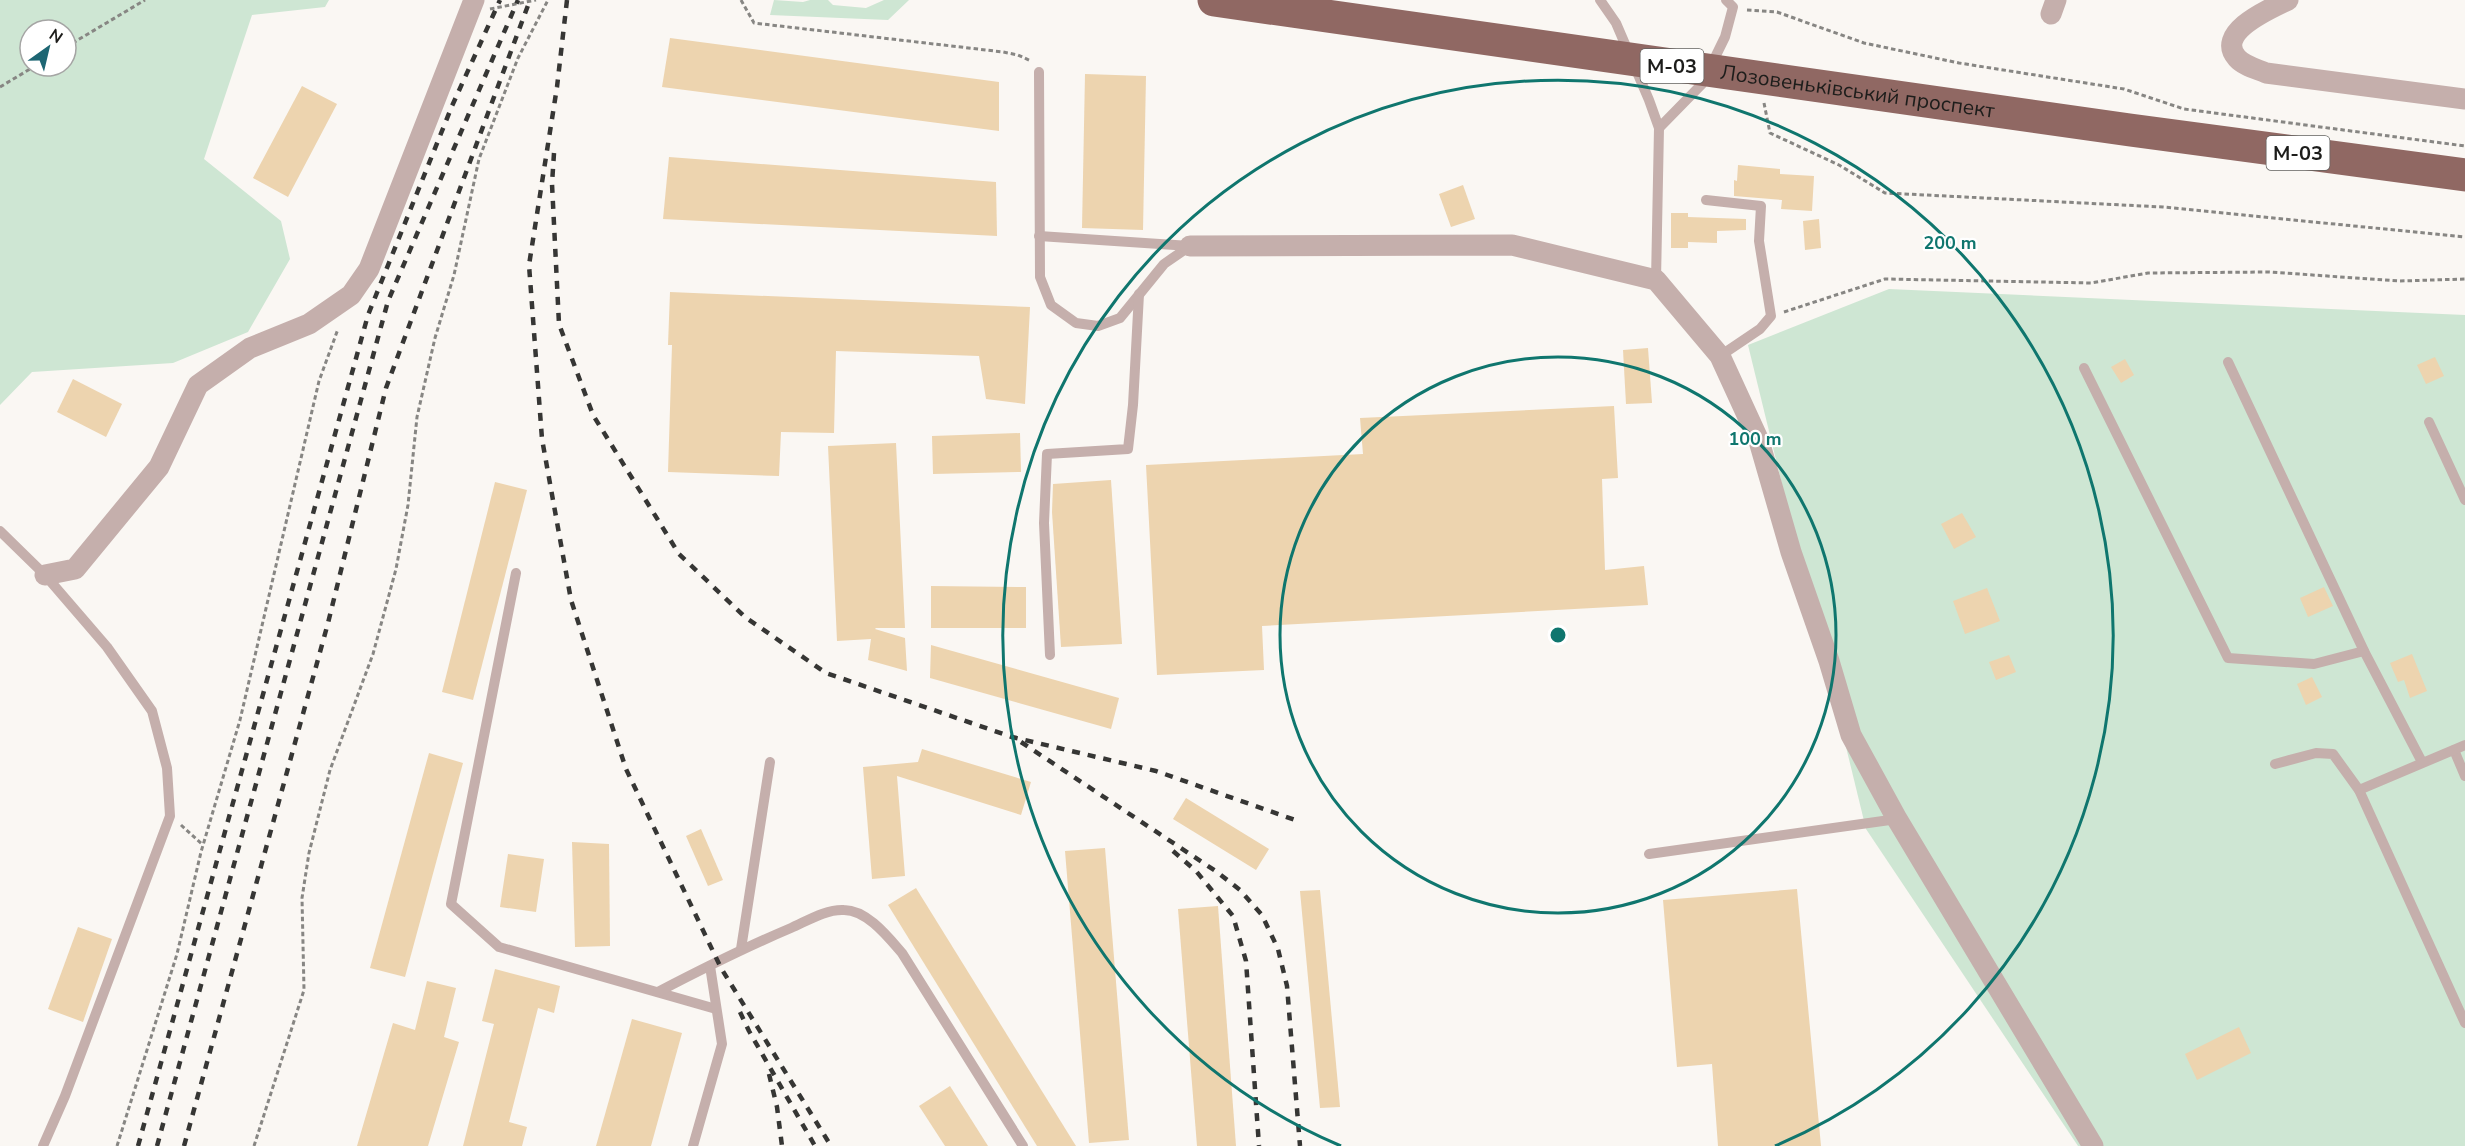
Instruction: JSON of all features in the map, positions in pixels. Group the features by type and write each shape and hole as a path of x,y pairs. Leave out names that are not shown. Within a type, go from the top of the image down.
{"highway":[{"name":"Лозовеньківський проспект","path":"1214,0 2130,130 2465,175"}],"street":[{"path":"2288,0 2248,21 2238,30 2233,52 2238,60 2266,74 2465,99"},
{"path":"45,575 75,569 159,468 198,385 250,348 309,324 351,295 369,269 472,5"},
{"path":"1190,246 1512,245 1656,280 1720,356 1759,441 1791,552 1829,661 1851,735 1897,819 2093,1146"}],"lane":[{"path":"1600,0 1616,23 1659,128 1656,280"},
{"path":"1659,128 1702,84 1725,37 1730,3"},
{"path":"1039,72 1040,277 1051,305 1076,323 1098,326 1120,318 1164,264 1190,246"},
{"path":"1706,200 1761,207 1759,241 1771,316 1760,329 1720,356"},
{"path":"1039,237 1190,246"},
{"path":"1050,655 1044,523 1047,454 1128,449 1133,405 1139,294"},
{"path":"2228,362 2364,651 2422,762"},
{"path":"2084,368 2228,658 2314,664 2364,651"},
{"path":"2428,422 2465,500"},
{"path":"0,531 45,575 107,648 152,711 167,768 170,816 65,1096 43,1146"},
{"path":"516,573 451,904 499,946 716,1009"},
{"path":"2359,790 2465,745"},
{"path":"2454,750 2465,776"},
{"path":"2275,764 2316,753 2333,754 2351,782 2359,790 2465,1023"},
{"path":"741,949 770,762"},
{"path":"1649,854 1897,819"},
{"path":"658,992 741,949 824,913 845,909 862,916 880,928 902,953 1023,1146"},
{"path":"693,1146 722,1044 710,966"}],"path":[{"path":"78,40 145,0"},
{"path":"472,5 496,9 536,0"},
{"path":"254,1146 304,990 302,898 309,853 330,770 373,654 396,569 408,505 417,417 435,338 454,275 479,159 518,58 548,0"},
{"path":"741,0 754,23 1003,52 1030,60 1039,72"},
{"path":"1730,3 1750,10 1778,12 1864,43 1959,63 2124,89 2184,109 2465,146"},
{"path":"0,87 18,76"},
{"path":"1763,101 1770,133 1839,165 1885,193 2163,207 2465,237"},
{"path":"1771,316 1886,279 2091,283 2148,273 2269,272 2400,281 2465,279"},
{"path":"117,1146 177,954 203,845 240,720 319,381 351,295"},
{"path":"170,816 203,845"}],"green space":[{"path":"0,0 329,0 325,7 252,15 204,159 281,221 290,259 248,332 173,363 32,372 0,405"},
{"path":"774,0 803,2 828,0 833,5 866,8 884,0 909,0 888,20 770,15"},
{"path":"1889,289 2465,315 2465,1146 2078,1146 1866,829 1748,345"}],"building":[{"path":"670,38 999,82 999,131 662,87"},
{"path":"1085,74 1146,76 1143,230 1082,228"},
{"path":"302,86 337,104 288,197 253,178"},
{"path":"669,157 996,182 997,236 663,219"},
{"path":"1738,165 1780,169 1780,174 1814,176 1812,211 1781,209 1782,200 1734,196 1734,180 1737,181"},
{"path":"1463,185 1475,219 1451,227 1439,194"},
{"path":"1671,213 1688,213 1688,217 1746,219 1746,230 1717,231 1717,243 1688,242 1688,248 1671,248"},
{"path":"1819,219 1821,248 1805,250 1803,221"},
{"path":"670,292 1030,307 1025,404 986,399 979,356 836,351 834,433 781,432 779,476 668,472 672,345 668,345"},
{"path":"1648,348 1652,403 1626,404 1623,350"},
{"path":"2435,357 2444,376 2426,384 2417,365"},
{"path":"2125,359 2134,375 2121,383 2111,367"},
{"path":"73,379 122,404 106,437 57,412"},
{"path":"1614,406 1618,478 1602,479 1605,570 1644,566 1648,605 1262,626 1264,670 1157,675 1146,465 1363,454 1360,418"},
{"path":"1020,433 1021,472 933,474 932,436"},
{"path":"896,443 905,628 875,629 905,638 907,671 868,660 871,639 837,641 828,446"},
{"path":"1111,480 1122,644 1061,647 1052,512 1053,484"},
{"path":"495,482 527,490 473,700 442,692"},
{"path":"1962,513 1976,537 1954,549 1941,524"},
{"path":"931,586 1026,587 1026,628 931,628"},
{"path":"2324,587 2333,606 2308,617 2300,598"},
{"path":"1987,588 2000,621 1965,634 1953,601"},
{"path":"931,645 1119,698 1111,729 930,678"},
{"path":"2412,654 2427,691 2410,698 2404,680 2398,682 2390,663"},
{"path":"2009,655 2016,672 1996,680 1989,662"},
{"path":"2312,677 2322,697 2306,705 2297,684"},
{"path":"922,749 1031,782 1021,815 897,776 905,876 872,879 863,767 918,762"},
{"path":"429,753 463,763 405,977 370,968"},
{"path":"1186,798 1269,849 1256,870 1173,819"},
{"path":"701,829 723,880 708,886 686,836"},
{"path":"572,842 609,844 610,946 575,947"},
{"path":"1105,848 1129,1140 1089,1143 1065,851"},
{"path":"508,854 544,859 536,912 500,907"},
{"path":"916,888 1076,1146 1037,1146 888,905"},
{"path":"1797,889 1821,1146 1718,1146 1712,1064 1677,1067 1663,900"},
{"path":"1320,890 1340,1107 1320,1108 1300,891"},
{"path":"1218,906 1236,1146 1197,1146 1178,909"},
{"path":"78,927 112,939 83,1022 48,1009"},
{"path":"495,969 560,986 554,1013 538,1008 509,1122 527,1127 522,1146 463,1146 494,1024 482,1021"},
{"path":"427,981 456,988 444,1037 459,1042 428,1146 357,1146 393,1023 415,1030"},
{"path":"632,1019 682,1033 651,1146 596,1146"},
{"path":"2239,1027 2251,1053 2197,1080 2185,1054"},
{"path":"950,1086 988,1146 945,1146 919,1106"}],"railway":[{"path":"138,1146 368,315 452,106 500,0"},
{"path":"157,1146 388,301 518,0"},
{"path":"184,1146 328,623 386,388 530,0"},
{"path":"567,0 557,87 529,265 542,439 571,600 626,769 721,968 831,1146"},
{"path":"554,153 552,184 559,324 593,415 679,554 745,617 826,673 1012,737 1156,771 1298,821"},
{"path":"1021,742 1217,872 1240,890 1262,915 1278,949 1287,986 1300,1146"},
{"path":"1173,851 1196,871 1233,916 1246,961 1259,1146"},
{"path":"740,1012 815,1146"},
{"path":"769,1074 777,1107 782,1146"}]}
